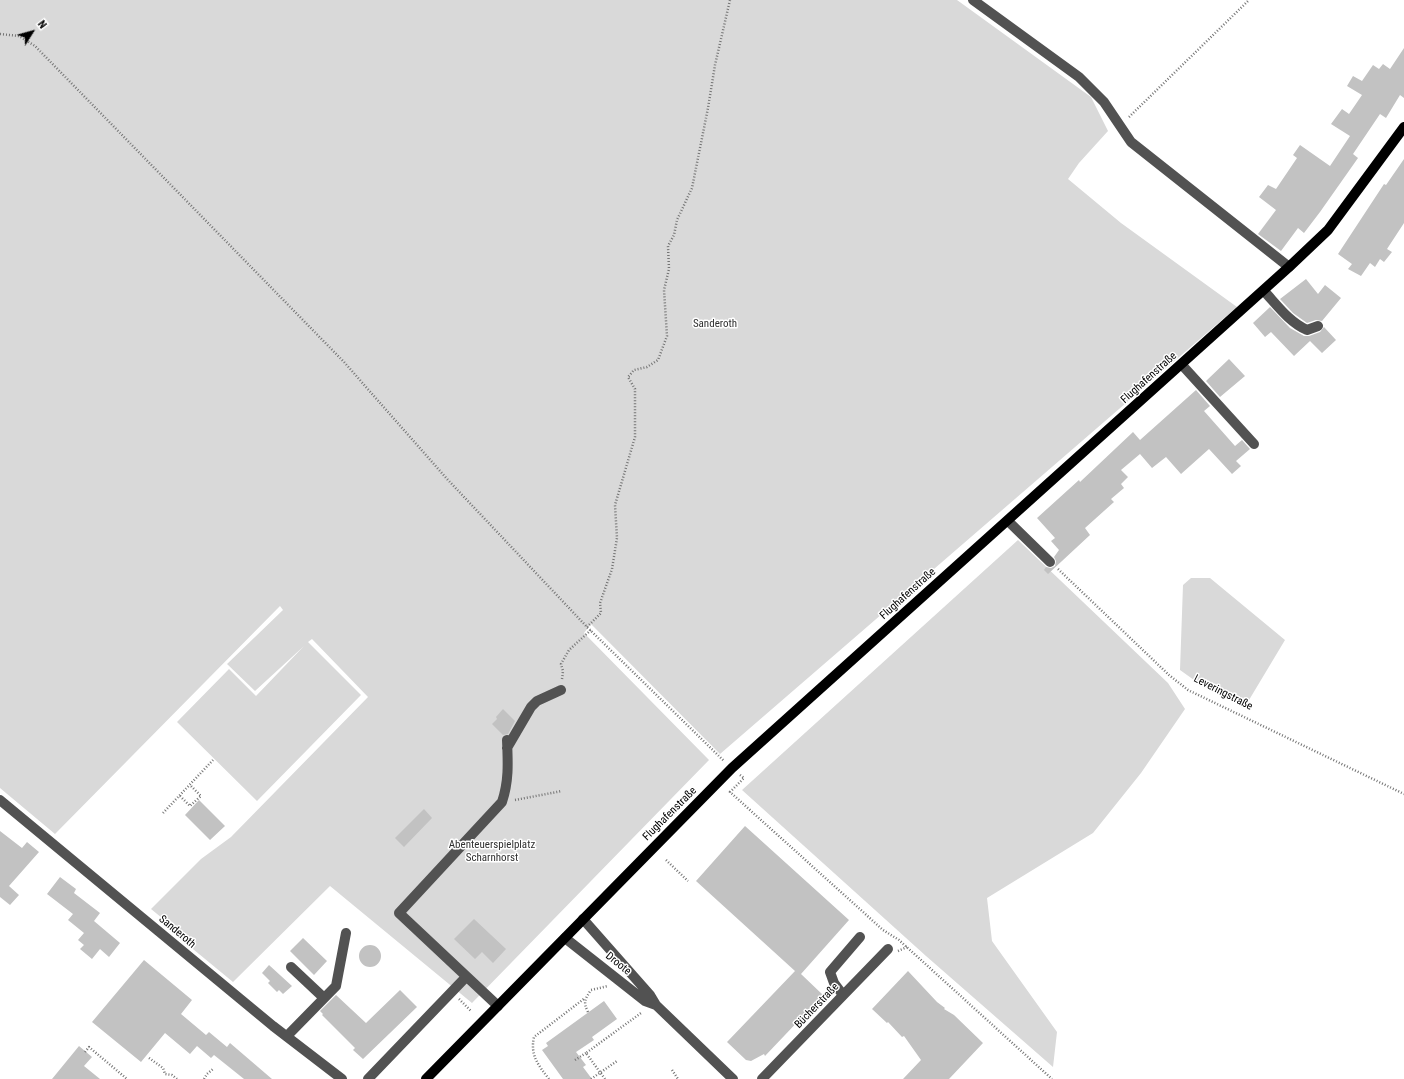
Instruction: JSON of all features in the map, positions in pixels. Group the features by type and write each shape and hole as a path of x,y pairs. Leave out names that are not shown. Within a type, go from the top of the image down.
{"main road":[{"name":"Flughafenstraße","path":"426,1079 732,768 1290,267 1328,230 1404,127"}],"street":[{"path":"973,0 1079,77 1104,102 1130,142 1290,267"},
{"path":"1264,291 1300,328 1307,330 1318,326"},
{"path":"1182,365 1254,444"},
{"path":"1008,521 1050,562"},
{"path":"498,1006 399,913 502,802 508,785 509,772 507,744 531,707 537,701 561,690"},
{"name":"Sanderoth","path":"1,804 273,1026 342,1079"},
{"name":"Droote","path":"583,919 650,994 656,1005 733,1079"},
{"path":"287,1036 336,986 346,933"},
{"path":"844,995 834,983 830,972 860,937"},
{"name":"Droote","path":"565,938 645,1001 656,1005"},
{"name":"Bücherstraße","path":"762,1079 888,949"},
{"path":"291,967 324,998"},
{"path":"368,1079 466,977"}],"path":[{"path":"587,626 601,613 600,602 612,569 617,538 614,505 635,437 635,389 628,377 634,370 647,367 658,360 667,336 664,290 669,269 668,246 674,235 677,220 692,188 715,65 730,0"},
{"path":"1120,126 1249,0"},
{"path":"0,34 19,36 35,46 344,362 448,480 587,626 732,768"},
{"name":"Leveringstraße","path":"1050,562 1169,675 1188,690 1404,794"},
{"path":"563,671 560,664 564,656 591,630"},
{"path":"163,813 213,760"},
{"path":"180,796 190,806 201,796 190,785"},
{"path":"502,802 562,791"},
{"path":"730,792 883,930 899,940 1052,1079"},
{"path":"666,860 688,881"},
{"path":"549,1079 534,1059 532,1046 534,1037 585,998 591,990 608,986"},
{"path":"452,993 471,1011"},
{"path":"585,998 584,1004 588,1012"},
{"path":"575,1060 641,1013"},
{"path":"85,1052 89,1047 126,1079"},
{"path":"586,1053 605,1079"},
{"path":"149,1058 163,1068 165,1074 172,1075 177,1079"},
{"path":"591,1079 617,1061"},
{"path":"204,1079 213,1069"},
{"path":"672,1070 678,1079"}],"green space":[{"name":"Sanderoth","path":"0,0 957,0 1091,97 1108,131 1079,163 1068,179 1121,223 1237,307 720,754 591,624 584,633 709,760 472,1003 330,886 233,982 165,926 161,920 162,918 151,909 201,859 231,837 368,697 312,639 308,642 361,695 257,801 177,722 229,669 256,696 304,646 255,691 227,664 283,610 280,606 55,834 0,788"},
{"path":"1018,540 1168,683 1185,709 1141,773 1093,833 987,898 992,941 1057,1032 1053,1067 926,956 742,790"},
{"path":"1191,578 1210,578 1285,640 1246,705 1201,685 1180,670 1183,585"}],"building":[{"path":"1404,48 1404,98 1400,95 1386,118 1380,114 1353,154 1358,158 1320,212 1304,233 1298,228 1281,251 1258,234 1276,210 1259,197 1268,185 1276,189 1297,158 1293,155 1300,145 1330,166 1350,136 1331,124 1342,109 1349,114 1362,95 1347,86 1353,76 1362,81 1373,65 1379,69 1383,64 1390,69"},
{"path":"1404,159 1404,223 1387,249 1392,252 1384,262 1380,259 1375,267 1370,263 1361,276 1348,269 1352,264 1338,254 1384,184 1386,185"},
{"path":"1306,279 1318,294 1325,285 1341,298 1322,321 1316,320 1307,323 1293,313 1280,299"},
{"path":"1270,307 1290,328 1304,336 1309,336 1320,332 1324,327 1336,340 1322,353 1310,341 1294,356 1271,332 1265,337 1253,323"},
{"path":"1229,359 1245,376 1220,397 1206,381"},
{"path":"1196,390 1210,406 1204,411 1235,446 1242,440 1250,449 1236,461 1241,466 1232,474 1209,449 1181,474 1166,457 1152,468 1140,454 1121,470 1128,477 1121,484 1124,488 1111,499 1114,502 1085,528 1090,535 1048,574 1044,570 1046,567 1051,568 1055,566 1056,561 1054,557 1059,550 1051,541 1055,538 1037,518 1079,480 1080,482 1133,432 1140,440"},
{"path":"503,709 515,721 508,734 503,735 492,724"},
{"path":"199,800 225,826 210,840 185,815"},
{"path":"424,809 432,818 404,847 395,838"},
{"path":"745,826 849,920 801,974 823,995 765,1056 764,1054 751,1061 746,1060 727,1042 795,971 696,881"},
{"path":"0,831 22,848 27,842 39,852 9,886 19,895 10,905 0,897"},
{"path":"60,877 76,889 74,893 100,913 94,921 120,943 109,957 100,949 92,959 80,949 84,945 78,940 84,933 68,920 73,914 47,894"},
{"path":"474,919 506,949 493,963 482,952 475,959 454,939"},
{"path":"303,938 327,961 314,975 290,951"},
{"path":"370,945 378,948 381,956 378,964 370,967 362,964 359,956 362,948"},
{"path":"144,960 192,1000 181,1014 206,1035 209,1032 227,1047 230,1043 272,1079 244,1079 214,1055 211,1058 197,1046 190,1054 165,1033 141,1062 92,1022"},
{"path":"269,965 292,986 283,994 279,990 277,992 268,983 270,981 262,973"},
{"path":"908,971 937,1002 945,1008 944,1009 954,1015 983,1043 949,1079 903,1079 921,1060 904,1036 902,1037 888,1022 887,1023 872,1009"},
{"path":"400,990 417,1007 363,1059 353,1050 355,1048 322,1015 323,1014 320,1011 336,995 366,1023"},
{"path":"604,1001 617,1019 592,1037 594,1040 576,1052 586,1065 583,1067 592,1079 563,1079 542,1050 548,1046 546,1043"},
{"path":"79,1046 92,1057 84,1066 100,1079 52,1079"}],"park label":[{"name":"Abenteuerspielplatz Scharnhorst","path":"492,851"}]}
